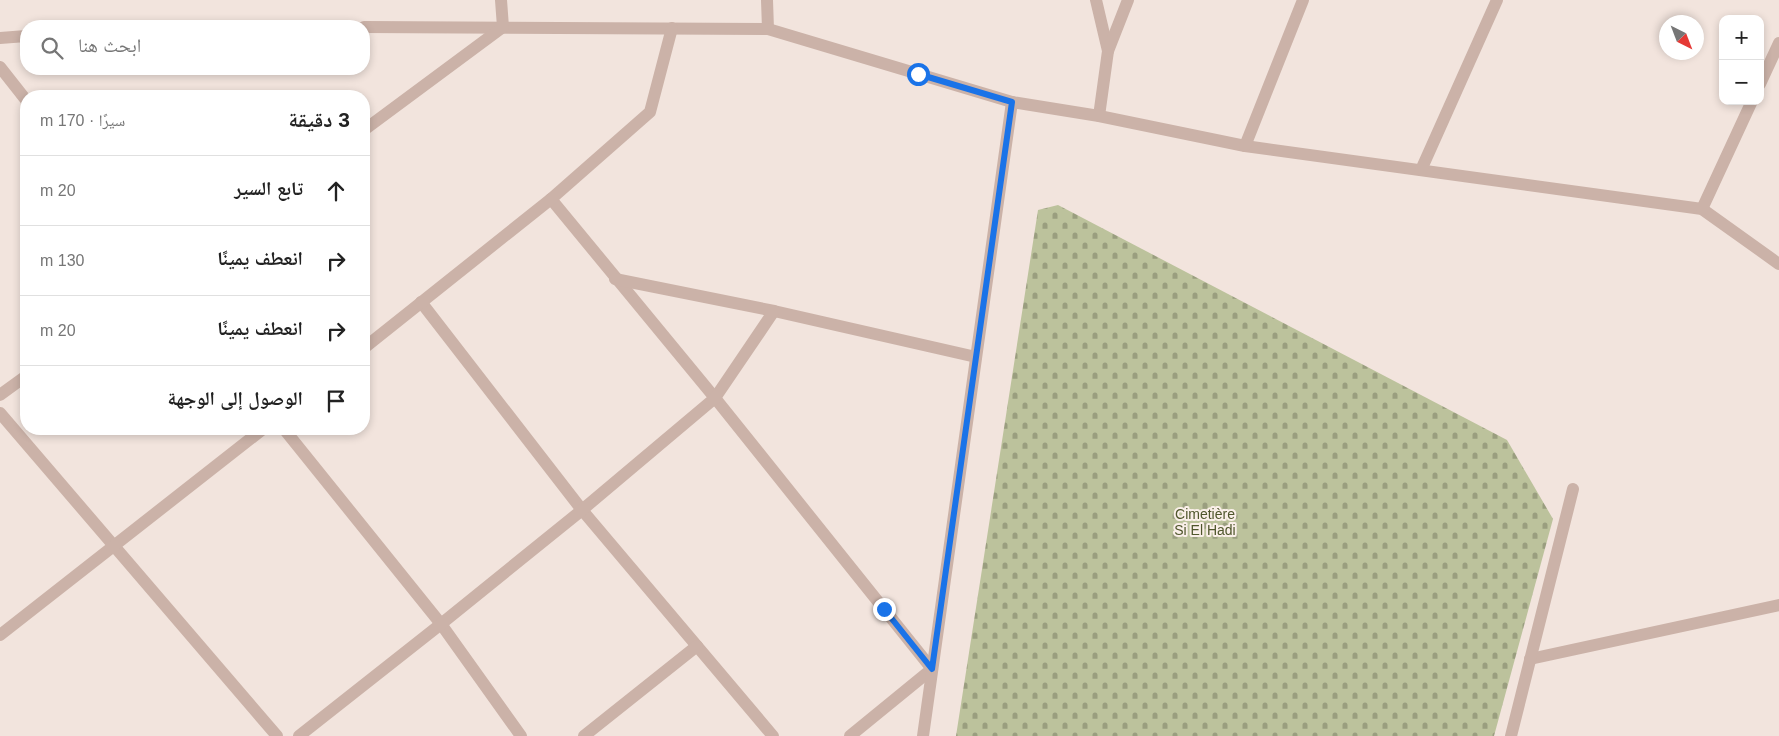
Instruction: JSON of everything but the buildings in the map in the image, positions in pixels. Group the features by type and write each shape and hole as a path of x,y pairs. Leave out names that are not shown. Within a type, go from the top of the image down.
{"street":[{"path":"501,0 503,28"},
{"path":"767,0 768,29"},
{"path":"1096,0 1108,51"},
{"path":"1099,116 1108,51 1128,0"},
{"path":"1245,146 1303,0"},
{"path":"1421,170 1497,0"},
{"path":"370,27 768,29 1012,102 1099,116 1245,146 1702,209 1779,264"},
{"path":"370,126 503,28"},
{"path":"370,343 551,199 650,112 672,28"},
{"path":"0,38 20,36"},
{"path":"1764,75 1779,43"},
{"path":"0,67 20,92"},
{"path":"923,736 1012,102"},
{"path":"1702,209 1750,105"},
{"path":"551,199 715,398 932,669"},
{"path":"615,278 774,311 976,357"},
{"path":"420,302 582,510 773,736"},
{"path":"299,736 582,510 715,398 774,311"},
{"path":"0,394 20,380"},
{"path":"0,413 277,736"},
{"path":"0,635 255,435"},
{"path":"289,435 441,624 521,736"},
{"path":"1511,736 1572,489"},
{"path":"1530,659 1779,605"},
{"path":"584,736 697,646"},
{"path":"850,736 932,669"}],"green space":[{"name":"Cimetière Si El Hadi","path":"1058,205 1507,440 1553,519 1494,736 956,736 1038,210"}],"route":[{"path":"884,609 932,669 1012,102 918,74"}]}
